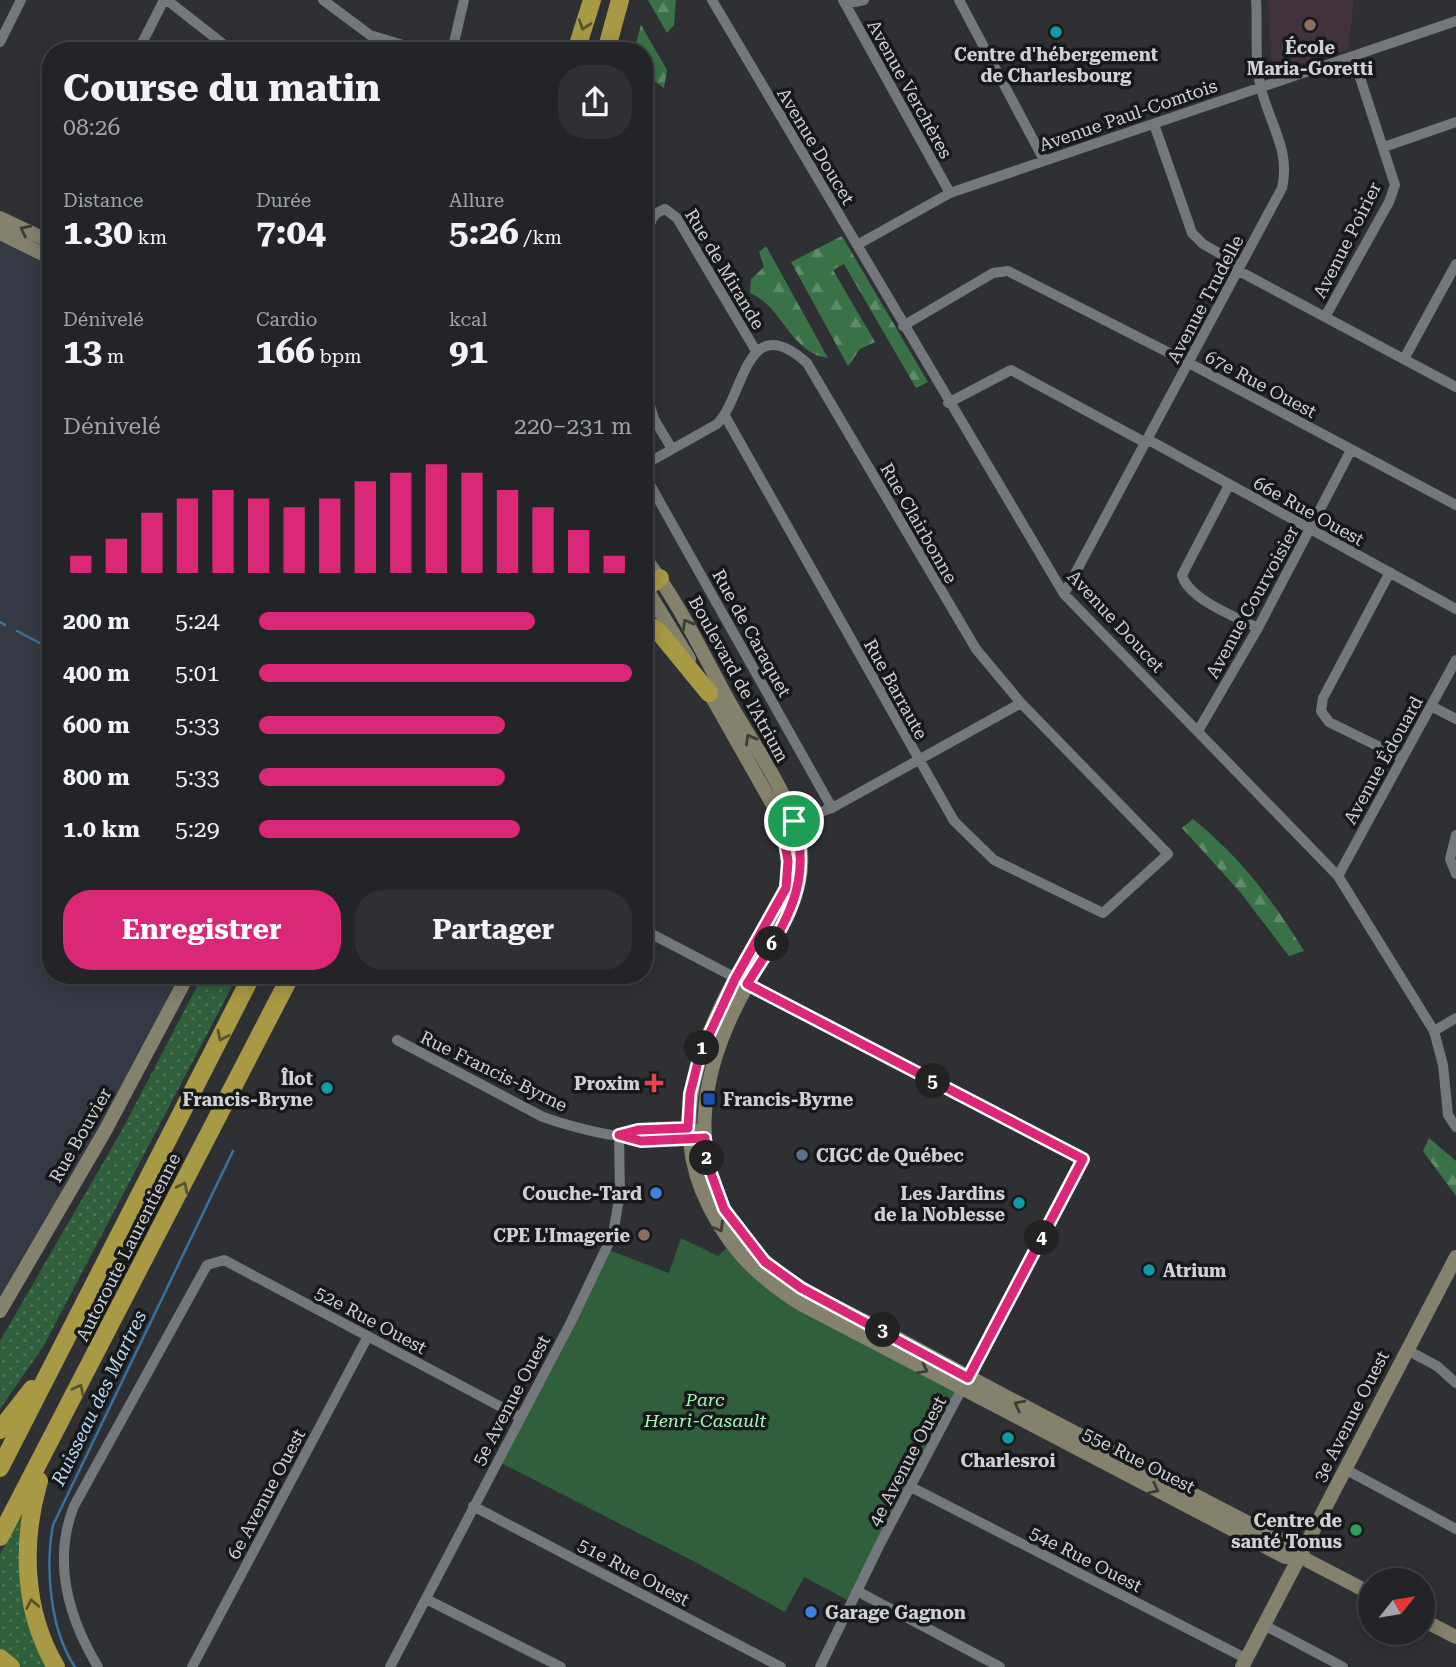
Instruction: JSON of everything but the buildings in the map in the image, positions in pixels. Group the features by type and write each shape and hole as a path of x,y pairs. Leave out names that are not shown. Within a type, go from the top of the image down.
{"highway":[{"path":"579,42 592,0"},
{"path":"608,42 620,0"},
{"path":"653,628 709,693"},
{"name":"Autoroute Laurentienne","path":"0,1468 247,984"},
{"name":"Autoroute Laurentienne","path":"0,1537 286,984"},
{"path":"0,1430 58,1356"},
{"path":"47,1450 34,1499 27,1571 37,1628 56,1667"},
{"path":"0,1658 11,1667"}],"street":[{"path":"0,42 22,0"},
{"path":"143,42 166,0 220,42"},
{"path":"323,0 370,35 393,42"},
{"path":"454,42 464,0"},
{"name":"Avenue Doucet","path":"712,0 902,326 1064,594 1338,876 1434,1031 1443,1065 1448,1115 1456,1127"},
{"path":"844,2 864,0"},
{"path":"959,0 1044,160"},
{"name":"Avenue Trudelle","path":"1064,594 1275,202 1286,171 1283,148 1260,87 1256,0"},
{"name":"Avenue Verchères","path":"844,2 950,193"},
{"name":"Avenue Paul-Comtois","path":"857,245 950,193 1456,21"},
{"name":"Avenue Poirier","path":"1325,317 1393,193 1394,177 1353,57"},
{"path":"1384,147 1456,122"},
{"path":"1154,124 1192,233 1203,244 1239,268 1325,317 1456,387"},
{"name":"Rue de Mirande","path":"653,215 665,209 677,218 756,351"},
{"path":"0,218 42,238"},
{"path":"0,233 42,254"},
{"path":"1404,359 1456,264"},
{"name":"67e Rue Ouest","path":"902,326 993,274 1008,271 1189,363 1456,505"},
{"name":"Rue Clairbonne","path":"756,351 766,347 781,347 796,353 807,363 959,624 1021,703 1168,854 1102,914"},
{"path":"653,460 717,424 725,415 745,366 756,351"},
{"name":"66e Rue Ouest","path":"948,403 1011,370 1456,609"},
{"name":"Rue Barraute","path":"725,415 918,762 954,821 994,860 1102,914"},
{"name":"Rue de Mirande","path":"653,416 672,449"},
{"name":"Avenue Courvoisier","path":"1198,731 1258,628 1351,450"},
{"path":"1229,485 1182,575 1184,583 1195,595 1258,628"},
{"name":"Rue de Caraquet","path":"653,490 832,808"},
{"path":"1390,572 1323,698 1321,711 1329,722 1402,758"},
{"name":"Boulevard de l'Atrium","path":"653,586 788,823 786,888 741,982 713,1056 696,1134 724,1209 765,1262 801,1288 965,1384"},
{"name":"Boulevard de l'Atrium","path":"653,587 709,693 788,823"},
{"name":"Avenue Édouard","path":"1338,876 1456,660"},
{"path":"788,823 832,808 1021,703"},
{"path":"1431,706 1456,719"},
{"path":"1456,835 1450,859 1456,874"},
{"path":"653,935 741,982"},
{"name":"4e Avenue Ouest","path":"741,982 1083,1159 820,1667"},
{"name":"Rue Bouvier","path":"0,1311 105,1131 183,984"},
{"path":"1434,1031 1456,1018"},
{"name":"Rue Francis-Byrne","path":"397,1040 543,1117 641,1141 696,1134"},
{"name":"5e Avenue Ouest","path":"390,1667 613,1234 620,1194 619,1135"},
{"name":"3e Avenue Ouest","path":"1245,1663 1456,1257"},
{"name":"52e Rue Ouest","path":"99,1667 75,1622 66,1591 62,1560 65,1530 74,1506 206,1265 224,1260 520,1417"},
{"name":"6e Avenue Ouest","path":"192,1667 368,1336"},
{"path":"1407,1350 1437,1366 1456,1383"},
{"name":"55e Rue Ouest","path":"965,1384 1286,1557 1299,1556 1358,1587"},
{"path":"1345,1469 1456,1529"},
{"name":"54e Rue Ouest","path":"911,1487 1245,1663"},
{"name":"51e Rue Ouest","path":"473,1506 781,1667"},
{"path":"857,1591 1000,1667"},
{"path":"426,1599 561,1667"},
{"path":"1264,1625 1343,1667"},
{"path":"1435,1626 1456,1637"}],"shaded area":[{"name":"École Maria-Goretti","path":"1268,0 1354,0 1348,50 1272,72"},
{"path":"0,233 42,254 42,984 185,984 0,1311"}],"green space":[{"path":"648,0 676,0 674,25 667,33"},
{"path":"641,25 651,42 636,42"},
{"path":"653,46 667,70 664,88 653,80"},
{"path":"842,236 928,382 916,388 844,264 833,270 875,342 860,349 848,366 791,262"},
{"path":"766,246 828,358 815,355 805,348 761,299 750,293 751,279 764,267 759,252"},
{"path":"1193,819 1226,848 1254,880 1304,951 1289,956 1240,892 1182,828"},
{"path":"198,984 233,984 43,1347 0,1409 0,1341 122,1130"},
{"path":"1429,1138 1456,1161 1456,1196 1423,1151"},
{"name":"Parc Henri-Casault","path":"681,1238 718,1256 730,1245 752,1269 962,1390 851,1602 804,1577 785,1612 697,1563 497,1461 606,1249 669,1273"},
{"path":"22,1508 27,1510 23,1526 51,1667 20,1667 0,1651 0,1555"}],"waterway":[{"name":"Ruisseau des Martres","path":"0,622 5,625"},
{"name":"Ruisseau des Martres","path":"17,631 42,644"},
{"name":"Ruisseau des Martres","path":"75,1667 60,1635 52,1598 50,1560 53,1525 233,1151"}],"place":[{"name":"École Maria-Goretti","path":"1310,25"},
{"name":"Centre d'hébergement de Charlesbourg","path":"1056,32"},
{"name":"Proxim","path":"654,1083"},
{"name":"Îlot Francis-Bryne","path":"327,1088"},
{"name":"Francis-Byrne","path":"709,1099"},
{"name":"CIGC de Québec","path":"802,1155"},
{"name":"Couche-Tard","path":"656,1193"},
{"name":"Les Jardins de la Noblesse","path":"1019,1203"},
{"name":"CPE L'Imagerie","path":"644,1235"},
{"name":"Atrium","path":"1149,1270"},
{"name":"Charlesroi","path":"1008,1438"},
{"name":"Centre de santé Tonus","path":"1356,1530"},
{"name":"Garage Gagnon","path":"811,1612"}],"route":[{"path":"794,821 801,850 797,894 784,923 747,984 1083,1159 968,1378 801,1288 765,1262 749,1245 724,1209 708,1165 705,1138 641,1141 619,1135 638,1130 688,1128 690,1094 700,1054 735,979 786,888 788,861 782,825 794,821"}]}
